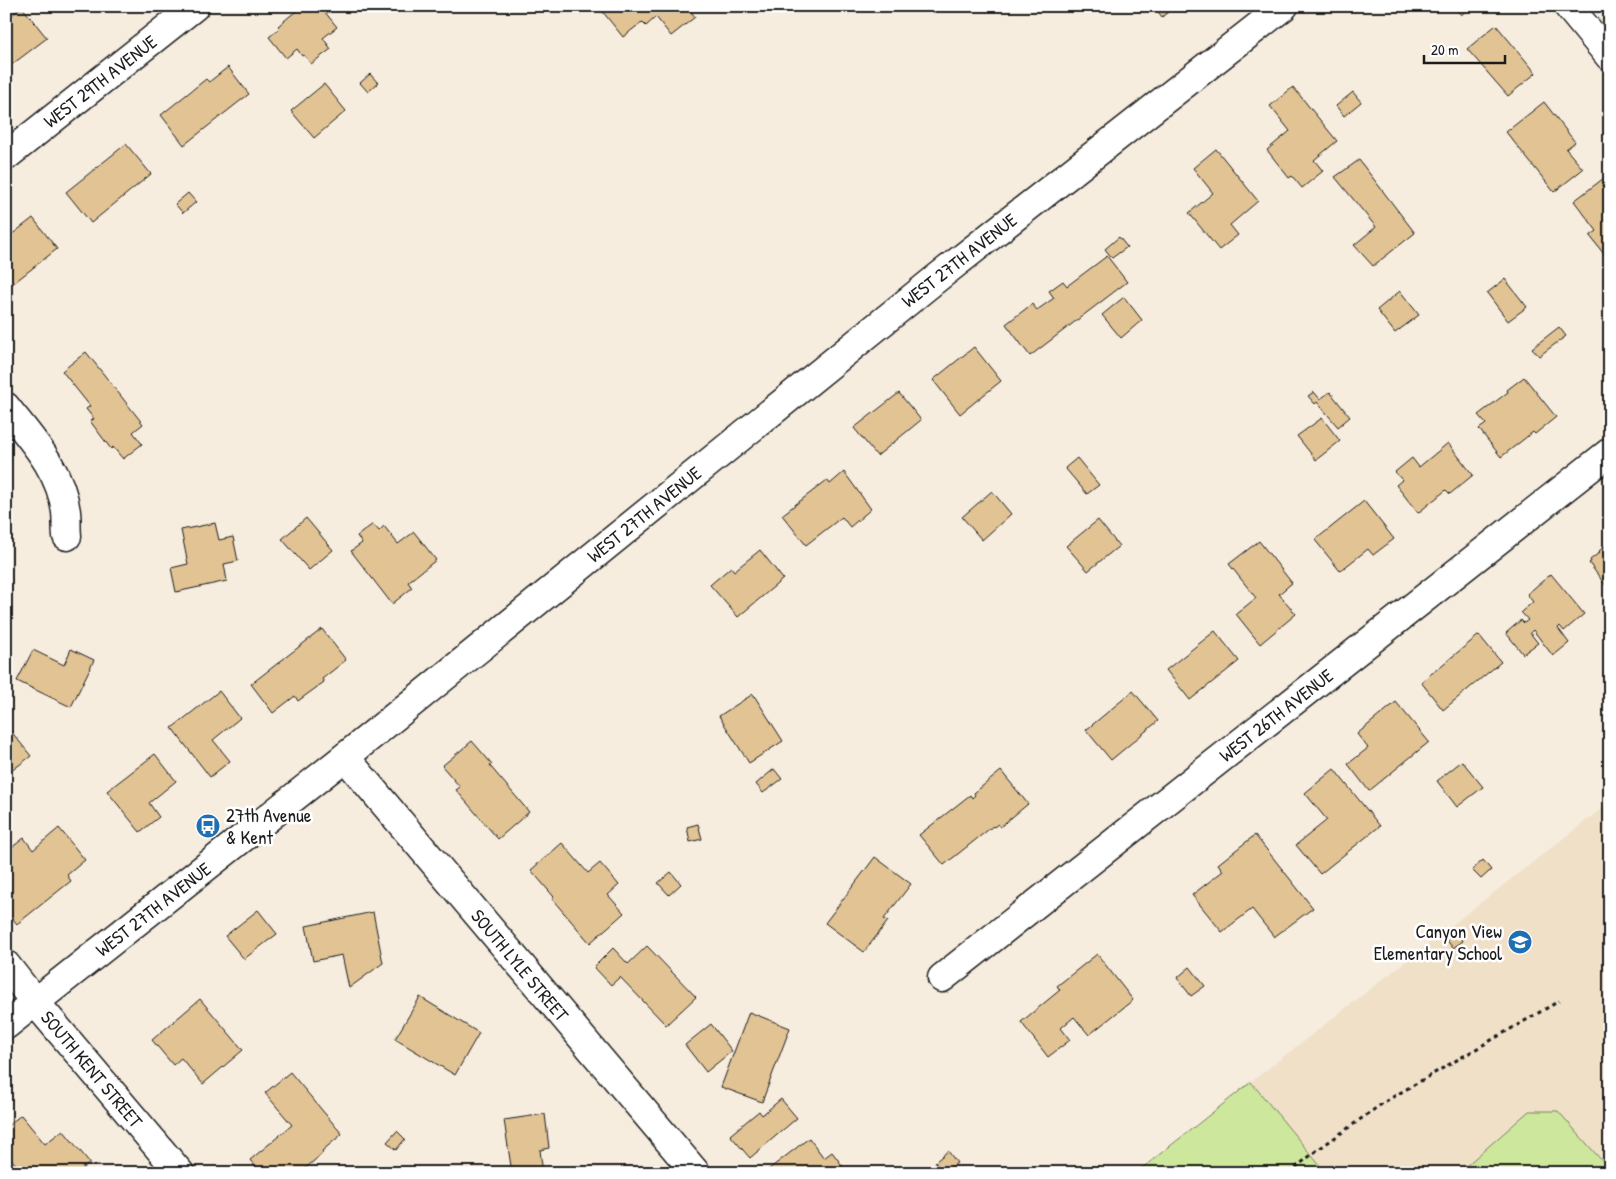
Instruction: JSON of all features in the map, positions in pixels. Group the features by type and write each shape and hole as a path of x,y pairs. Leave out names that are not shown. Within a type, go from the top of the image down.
{"street":[{"name":"WEST 29TH AVENUE","path":"6,156 195,6"},
{"name":"WEST 27TH AVENUE","path":"6,1025 345,757 937,278 1284,6"},
{"path":"1568,6 1610,57"},
{"path":"6,407 48,460 61,491 66,512 66,536"},
{"name":"WEST 26TH AVENUE","path":"942,978 1610,452"},
{"name":"SOUTH LYLE STREET","path":"345,757 696,1173"},
{"name":"SOUTH KENT STREET","path":"6,965 180,1173"}],"path":[{"path":"1289,1173 1386,1101 1560,1001"}],"shaded area":[{"name":"Canyon View Elementary School","path":"1610,802 1610,1173 1326,1173 1251,1082"}],"green space":[{"path":"1251,1082 1326,1173 1136,1173"},
{"path":"1529,1111 1558,1111 1610,1170 1610,1173 1458,1173"}],"building":[{"path":"302,6 320,6 337,27 323,38 331,49 311,64 297,49 286,58 269,37 280,28 278,26"},
{"path":"598,6 687,6 695,17 671,36 656,17 646,26 642,22 623,37"},
{"path":"1154,6 1175,6 1162,17"},
{"path":"1453,6 1472,6 1461,15"},
{"path":"22,7 47,38 6,69 6,20"},
{"path":"1496,25 1536,73 1508,96 1467,49"},
{"path":"228,67 249,94 184,145 161,115 206,79 209,82"},
{"path":"370,74 378,83 368,92 360,83"},
{"path":"324,84 346,111 314,138 291,111"},
{"path":"1293,87 1337,141 1314,160 1323,171 1302,188 1292,176 1289,178 1267,150 1290,131 1270,106"},
{"path":"1353,92 1361,102 1344,116 1336,106"},
{"path":"1544,102 1575,142 1566,149 1583,169 1554,192 1506,132"},
{"path":"126,144 151,174 91,223 66,192"},
{"path":"1216,149 1258,201 1230,225 1238,235 1219,250 1189,213 1213,193 1193,168"},
{"path":"1359,160 1415,233 1373,266 1354,245 1376,227 1335,177"},
{"path":"1604,178 1610,185 1610,262 1590,236 1597,231 1574,201"},
{"path":"188,193 196,202 183,213 175,204"},
{"path":"33,218 57,249 6,289 6,239"},
{"path":"1119,237 1127,247 1112,258 1105,249"},
{"path":"1107,256 1127,282 1030,356 1006,324 1032,304 1037,310 1054,298 1049,291 1063,281 1067,286"},
{"path":"1505,279 1527,307 1508,321 1487,293"},
{"path":"1400,291 1419,315 1395,333 1377,310"},
{"path":"1124,297 1142,320 1121,338 1102,315"},
{"path":"1559,327 1566,336 1539,356 1532,348"},
{"path":"974,347 1001,381 960,414 933,380"},
{"path":"86,352 143,424 133,432 142,444 123,459 113,447 111,449 90,421 94,419 86,409 90,406 62,371"},
{"path":"1524,377 1556,417 1501,457 1479,429 1486,424 1478,415"},
{"path":"1314,392 1320,399 1330,392 1350,417 1338,427 1317,402 1315,404 1308,396"},
{"path":"899,393 921,420 877,456 854,428"},
{"path":"1322,418 1340,441 1316,460 1297,436"},
{"path":"1448,443 1473,475 1450,494 1446,490 1418,513 1396,485 1402,480 1395,472 1412,458 1419,467"},
{"path":"1077,458 1099,485 1087,494 1065,468"},
{"path":"844,472 871,509 850,527 842,517 806,545 782,515 827,480 830,484"},
{"path":"992,491 1011,514 982,540 962,517"},
{"path":"1364,501 1394,539 1373,555 1368,549 1340,571 1315,540"},
{"path":"306,518 333,550 309,570 282,539"},
{"path":"1098,520 1119,546 1088,571 1066,546"},
{"path":"215,523 219,540 233,537 238,561 224,564 227,581 176,592 171,568 188,564 181,530"},
{"path":"373,524 379,531 384,526 398,544 414,532 436,560 408,582 412,588 392,604 351,551 362,543 357,536"},
{"path":"1259,541 1292,583 1279,594 1296,614 1260,644 1236,614 1256,598 1229,564"},
{"path":"1610,542 1610,589 1609,590 1589,563"},
{"path":"760,550 783,579 738,617 710,585 731,567 734,571"},
{"path":"1551,574 1584,614 1564,631 1560,626 1558,628 1569,643 1553,656 1533,630 1530,633 1538,643 1523,654 1506,633 1521,620 1524,623 1528,620 1521,612 1533,602 1527,594"},
{"path":"322,629 346,660 322,679 324,682 298,701 295,696 273,713 251,684"},
{"path":"1215,631 1239,661 1190,700 1166,670"},
{"path":"1479,635 1501,662 1443,710 1421,682"},
{"path":"71,649 94,660 71,707 17,681 33,650 64,665"},
{"path":"219,691 240,718 213,740 230,761 210,777 172,728"},
{"path":"1133,691 1158,721 1111,760 1086,730"},
{"path":"753,694 783,741 749,763 719,716"},
{"path":"1396,702 1429,742 1369,791 1348,764 1368,748 1357,734"},
{"path":"6,725 31,756 6,775"},
{"path":"472,741 492,764 490,766 529,812 498,839 456,790 460,787 442,766"},
{"path":"155,754 176,781 149,803 159,817 140,832 107,791"},
{"path":"1462,761 1483,787 1457,807 1437,781"},
{"path":"774,769 782,779 763,793 756,784"},
{"path":"1334,769 1380,826 1320,874 1296,845 1327,820 1305,793"},
{"path":"1001,771 1028,804 1000,827 998,824 993,826 944,865 919,835 970,795 972,798 975,795 974,793"},
{"path":"698,824 702,839 690,842 687,827"},
{"path":"59,828 85,860 67,875 71,881 17,924 6,911 6,852 24,838 33,850"},
{"path":"1255,835 1313,908 1274,937 1252,909 1222,932 1192,895 1223,871 1218,864"},
{"path":"562,843 588,873 600,863 619,885 608,895 624,913 590,943 552,899 554,897 531,870"},
{"path":"875,857 911,884 884,919 888,921 864,952 825,923"},
{"path":"1483,860 1491,870 1481,879 1472,870"},
{"path":"671,872 681,884 669,895 658,883"},
{"path":"258,910 277,934 244,959 225,936"},
{"path":"373,912 383,963 349,988 342,955 313,961 306,926"},
{"path":"1456,931 1463,941 1453,948 1445,938"},
{"path":"647,946 696,997 666,1025 620,977 611,985 594,967 613,948 628,964"},
{"path":"1097,954 1133,1000 1089,1035 1074,1017 1061,1028 1070,1040 1048,1057 1021,1022 1060,990 1057,986"},
{"path":"1190,967 1205,986 1191,996 1177,978"},
{"path":"420,997 479,1033 455,1075 395,1039"},
{"path":"200,999 243,1050 203,1084 181,1058 173,1065 152,1040"},
{"path":"749,1012 790,1028 762,1102 721,1087"},
{"path":"711,1024 732,1051 706,1072 685,1045"},
{"path":"290,1072 342,1134 300,1173 260,1173 250,1160 292,1125 265,1093"},
{"path":"781,1099 797,1118 750,1158 730,1135 759,1111 762,1115"},
{"path":"545,1114 549,1148 540,1150 543,1173 512,1173 504,1120"},
{"path":"21,1115 45,1144 63,1130 90,1163 78,1173 23,1173 6,1153 6,1127"},
{"path":"397,1131 405,1139 396,1150 387,1142"},
{"path":"809,1138 824,1158 832,1152 848,1173 764,1173"},
{"path":"948,1151 957,1163 943,1173 935,1162"}],"place":[{"name":"27th Avenue & Kent","path":"208,826"},
{"name":"Canyon View Elementary School","path":"1520,942"}]}
